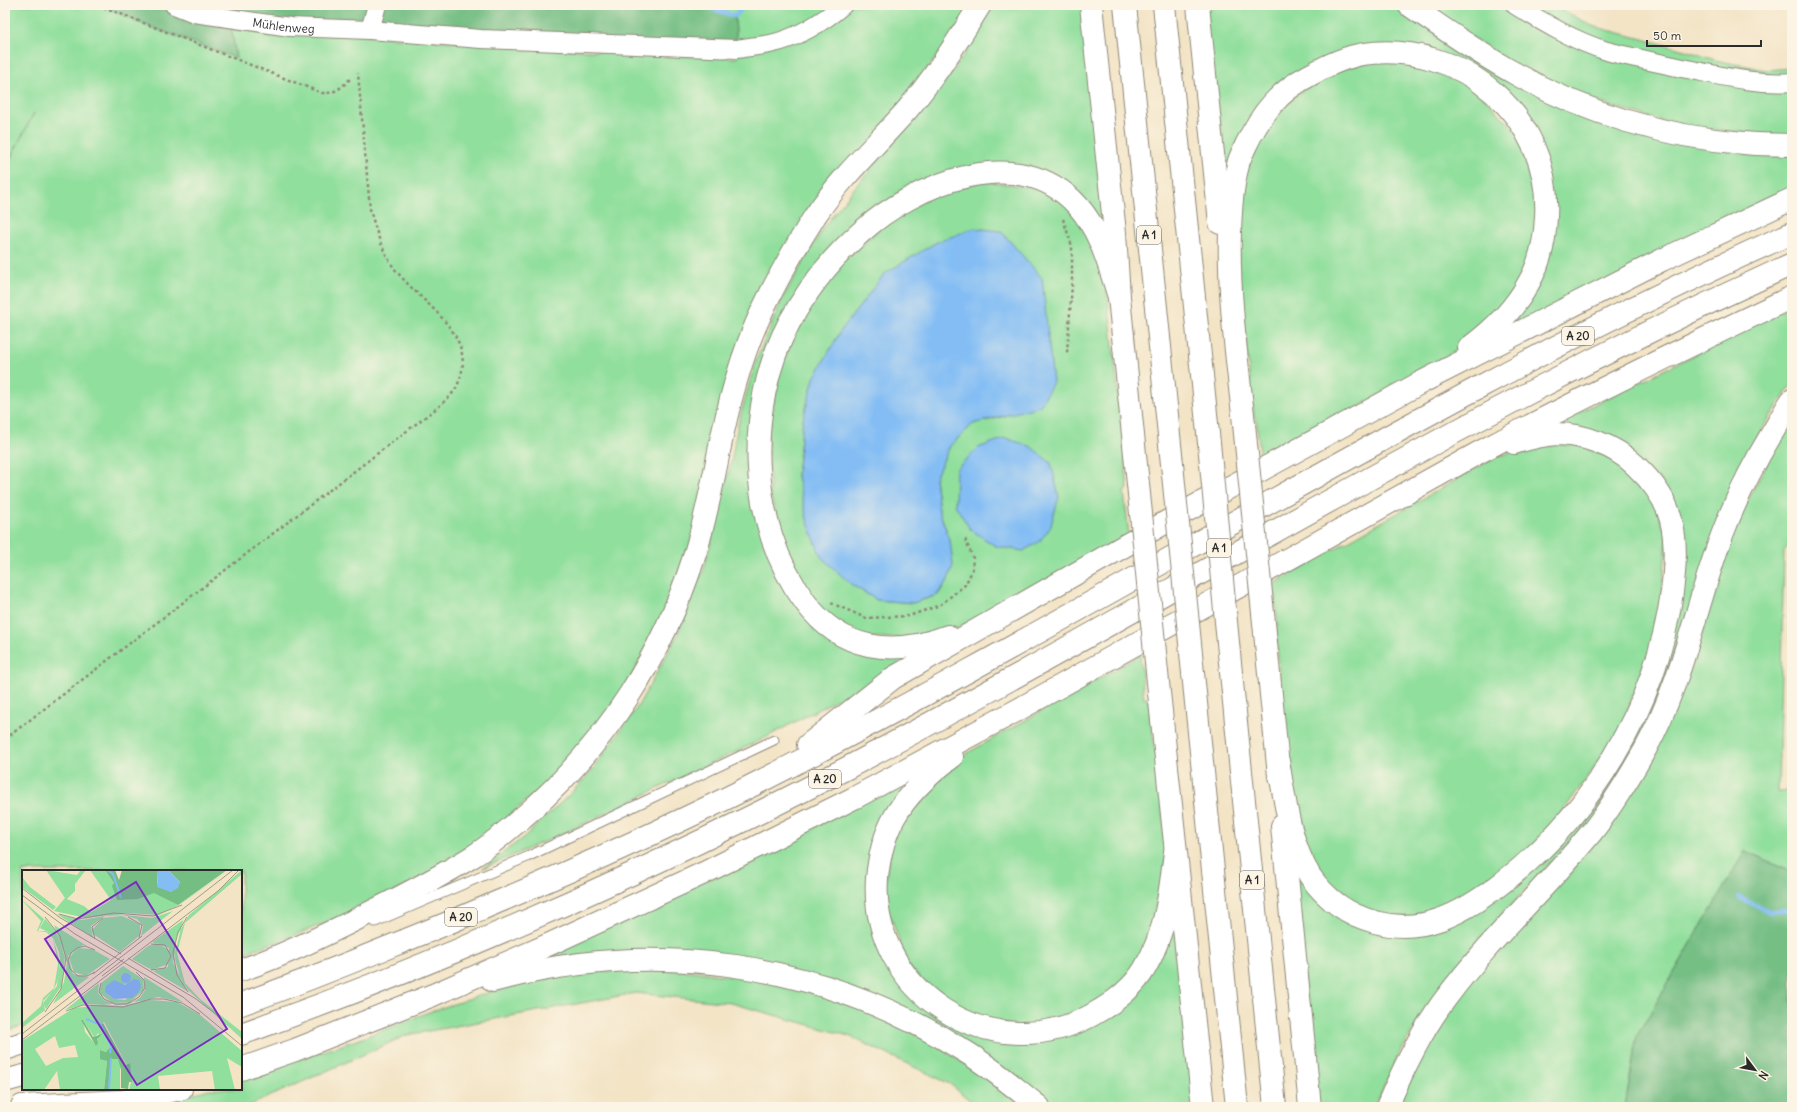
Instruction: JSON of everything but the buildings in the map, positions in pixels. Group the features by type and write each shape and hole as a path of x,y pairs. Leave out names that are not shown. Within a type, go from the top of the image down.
{"highway":[{"path":"242,970 264,962 325,935 412,891 478,853 516,824 553,792 583,758 613,720 657,648 680,597 695,554 705,516 724,430 741,364 762,311 816,215 851,171 909,108 961,37 980,5"},
{"path":"1091,5 1115,233 1119,298 1175,852 1203,1107"},
{"name":"A 1","path":"1125,5 1237,1107"},
{"name":"A 1","path":"1164,5 1276,1107"},
{"path":"1198,5 1223,250 1230,284 1266,633 1278,761 1283,844 1310,1107"},
{"path":"1409,5 1516,74 1560,96 1596,111 1640,125 1691,136 1744,143 1792,145"},
{"path":"1230,284 1231,204 1238,164 1252,134 1269,107 1294,83 1329,64 1362,54 1399,53 1431,58 1455,66 1483,83 1506,104 1524,127 1544,173 1547,201 1546,230 1541,256 1528,284 1512,309 1486,335 1422,382"},
{"path":"1001,616 932,643 910,647 888,648 861,645 842,636 825,625 810,610 795,589 780,559 770,532 763,504 760,476 759,440 763,402 772,363 789,324 811,288 837,256 860,232 911,198 942,185 976,174 996,172 1016,173 1035,178 1053,186 1076,204 1086,216 1099,239 1119,298"},
{"path":"763,780 893,678 1168,521 1422,382 1662,260 1792,200"},
{"name":"A 20","path":"242,1004 346,964 523,892 678,822 763,780 980,665 1369,447 1518,366 1675,287 1792,233"},
{"name":"A 20","path":"242,1034 455,952 620,880 691,846 843,770 1001,685 1376,475 1540,387 1687,313 1792,264"},
{"path":"242,1069 317,1042 433,995 577,932 704,873 856,797 1014,712 1478,453 1700,340 1792,297"},
{"path":"1387,1107 1404,1068 1445,999 1483,951 1592,832 1622,788 1646,748 1673,689 1690,641 1710,568 1726,524 1748,473 1792,400"},
{"path":"1278,761 1290,825 1298,849 1309,873 1319,888 1338,906 1361,919 1384,925 1407,927 1435,922 1460,911 1486,895 1519,870 1550,840 1574,812 1604,772 1624,738 1641,702 1656,659 1669,614 1674,577 1675,544 1671,519 1662,498 1645,474 1628,458 1607,446 1586,439 1557,434 1531,438 1478,453"},
{"path":"1014,712 932,772 908,796 893,819 884,842 878,866 876,893 880,924 892,954 902,969 918,989 932,1002 949,1014 982,1028 1018,1034 1039,1033 1060,1029 1082,1021 1099,1011 1115,1001 1129,989 1145,970 1157,944 1166,916 1175,852"},
{"path":"433,995 524,973 579,964 628,960 668,960 706,962 750,968 829,988 863,1000 900,1016 968,1053 1039,1107"},
{"path":"5,1049 22,1043"},
{"path":"5,1081 22,1076"},
{"path":"20,1106 71,1090"},
{"path":"20,1106 123,1101 175,1090"}],"street":[{"name":"Mühlenweg","path":"174,5 194,13 290,27 370,30 481,39 737,49 772,44 802,32 828,18 843,5"},
{"path":"370,30 376,5"},
{"path":"1515,5 1579,40 1607,51 1733,78 1752,81 1792,82"}],"lane":[{"path":"325,935 366,925 527,857 774,740"}],"path":[{"path":"98,5 322,93 331,94 351,78"},
{"path":"5,738 442,404 456,389 462,369 462,351 458,337 449,324 408,285 392,265 381,245 374,224 370,209 358,73"},
{"path":"1060,214 1064,220 1072,246 1072,285 1068,353"},
{"path":"825,601 866,618 909,616 940,605 965,585 972,571 973,558 965,538"}],"green space":[{"path":"5,5 103,5 135,21 236,58 230,18 383,37 653,55 737,58 735,16 701,5 971,5 957,30 782,258 677,587 625,689 567,765 468,852 365,908 242,954 242,870 22,870 22,1026 5,1031 5,169 34,113 5,167"},
{"path":"103,5 701,5 735,16 737,49 230,18 236,58 135,21"},
{"path":"994,5 1085,5 1107,234 1073,193 958,170 802,286 752,465 811,620 916,657 763,739 566,832 482,869 524,837 569,795 590,773 638,706 675,640 704,568 731,463 738,424 755,363 783,297 825,225 856,186 946,81 971,45"},
{"path":"1204,5 1396,5 1470,57 1720,150 1779,156 1792,155 1792,192 1505,334 1529,298 1541,148 1441,54 1313,64 1224,188"},
{"path":"1424,5 1506,5 1538,23 1585,46 1792,87 1792,137 1683,127 1584,98 1508,61"},
{"path":"1522,5 1554,5 1592,26 1685,50 1715,60 1766,70 1792,68 1792,76 1754,76 1606,46"},
{"path":"1374,60 1434,66 1470,83 1520,135 1540,203 1526,277 1476,336 1445,358 1261,462 1256,417 1254,418 1237,258 1237,220 1249,153 1276,111 1323,75"},
{"path":"983,181 1044,189 1076,212 1106,277 1128,489 1124,492 1129,535 973,621 950,631 925,639 860,637 820,610 796,578 770,495 768,434 779,372 800,321 835,269 888,221 932,196","holes":["1005,416 973,424 950,446 935,477 939,511 950,540 948,580 938,595 913,603 877,600 852,585 808,523 797,476 803,419"]},
{"path":"1792,306 1792,384 1762,429 1744,461 1652,717 1613,785 1578,833 1490,928 1444,982 1426,1008 1395,1062 1375,1107 1317,1107 1291,855 1307,885 1419,934 1560,842 1674,625 1661,479 1545,429"},
{"path":"1792,415 1792,541 1784,551 1778,791 1792,791 1792,871 1745,851 1637,1036 1625,1107 1397,1107 1421,1057 1448,1011 1679,699 1699,645 1718,572 1734,527"},
{"path":"1534,445 1580,445 1618,462 1652,495 1667,538 1659,628 1617,736 1545,836 1459,905 1407,920 1365,913 1323,884 1297,831 1282,721 1276,628 1278,626 1273,584 1487,462 1510,452"},
{"path":"1140,655 1144,699 1148,698 1162,803 1166,869 1142,961 1098,1005 1021,1028 953,1009 911,972 883,896 893,835 934,776 971,751"},
{"path":"916,774 899,794 875,928 966,1029 1093,1023 1176,914 1198,1107 1052,1107 1033,1090 835,981 555,957 553,952"},
{"path":"1745,851 1792,871 1792,1107 1625,1107 1637,1036"},
{"path":"619,970 695,971 773,983 823,996 884,1020 943,1050 997,1086 1023,1107 978,1107 950,1084 849,1036 731,1003 636,993 407,1035 246,1107 149,1107 206,1090 242,1090 242,1078 360,1039 429,1012 493,991 564,975"}],"water":[{"path":"974,228 1001,231 1042,278 1053,382 1040,406 973,424 950,446 935,478 939,511 950,540 953,565 948,580 937,595 913,603 877,600 852,585 821,557 808,523 797,476 803,419 814,378 840,332 884,274 935,243"},
{"path":"1005,438 1030,446 1051,463 1059,497 1050,528 1039,542 1023,551 995,546 970,529 955,505 956,469 978,448"}],"waterway":[{"path":"701,5 735,16 745,5"},
{"path":"1738,897 1770,912 1792,910"}]}
